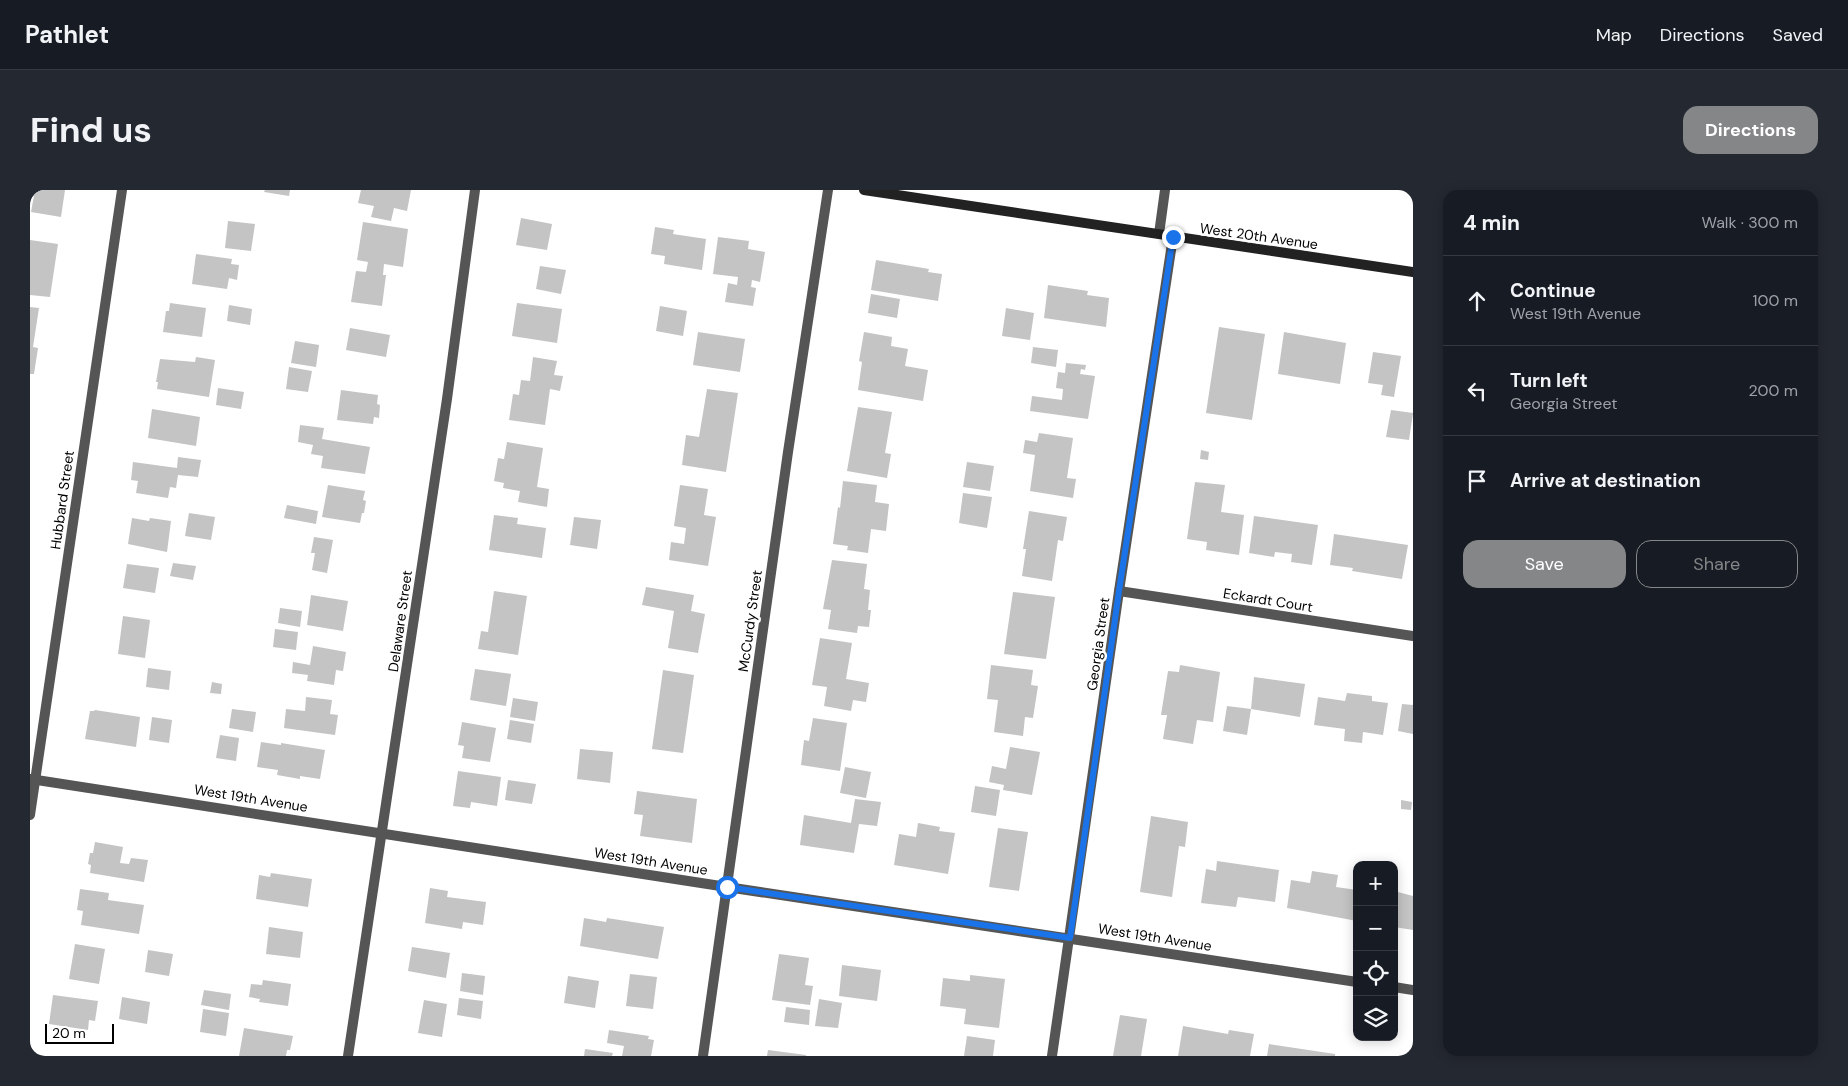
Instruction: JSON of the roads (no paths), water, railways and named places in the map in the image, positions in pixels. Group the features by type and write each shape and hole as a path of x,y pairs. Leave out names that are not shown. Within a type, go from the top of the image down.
{"main road":[{"name":"West 20th Avenue","path":"864,190 1413,272"}],"street":[{"name":"Hubbard Street","path":"30,815 33,779 122,190"},
{"name":"Delaware Street","path":"348,1056 447,399 475,190"},
{"name":"McCurdy Street","path":"702,1056 791,433 828,190"},
{"path":"1159,234 1165,190"},
{"name":"Georgia Street","path":"1052,1056 1119,591 1173,237"},
{"name":"Eckardt Court","path":"1119,591 1413,636"},
{"name":"West 19th Avenue","path":"33,779 727,887 1353,981"},
{"path":"1398,988 1413,990"}]}
